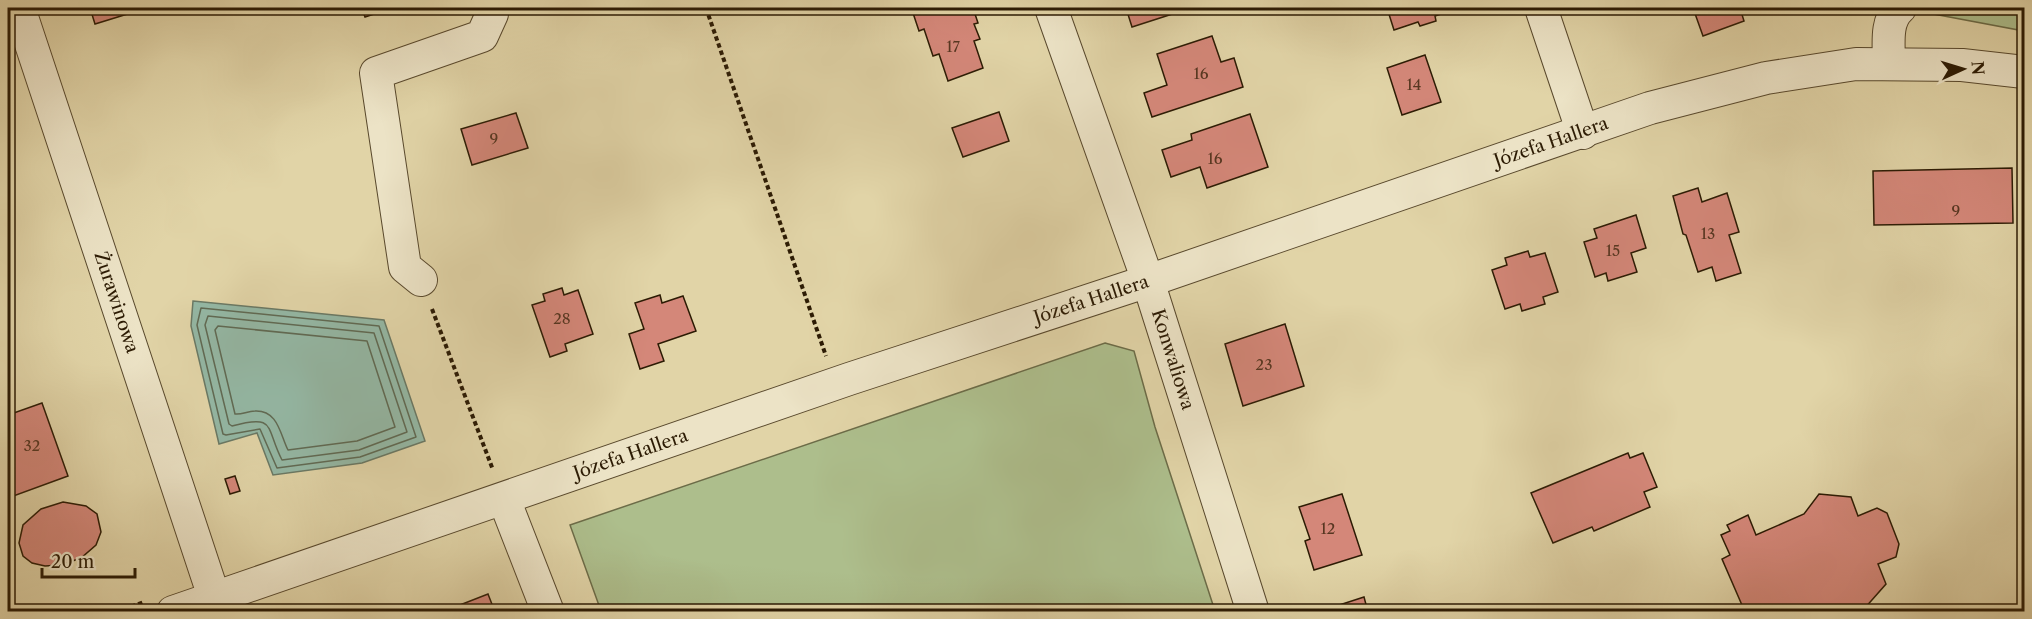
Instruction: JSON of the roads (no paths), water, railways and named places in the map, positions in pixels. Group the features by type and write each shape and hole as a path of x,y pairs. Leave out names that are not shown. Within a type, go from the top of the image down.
{"street":[{"name":"Żurawinowa","path":"19,8 204,558 217,604"},
{"name":"Konwaliowa","path":"1051,8 1148,281 1253,612"},
{"path":"1540,8 1583,132"},
{"path":"1889,64 1888,36 1894,13 1900,8"},
{"path":"421,280 405,267 376,73 482,36 497,10"},
{"name":"Józefa Hallera","path":"173,612 217,604 504,499 836,384 1148,281 1650,108 1755,80 1856,64 1962,65 2025,72"},
{"path":"504,499 548,612"}],"water":[{"path":"193,301 384,320 425,441 362,463 273,475 257,433 219,444 191,326"}]}
